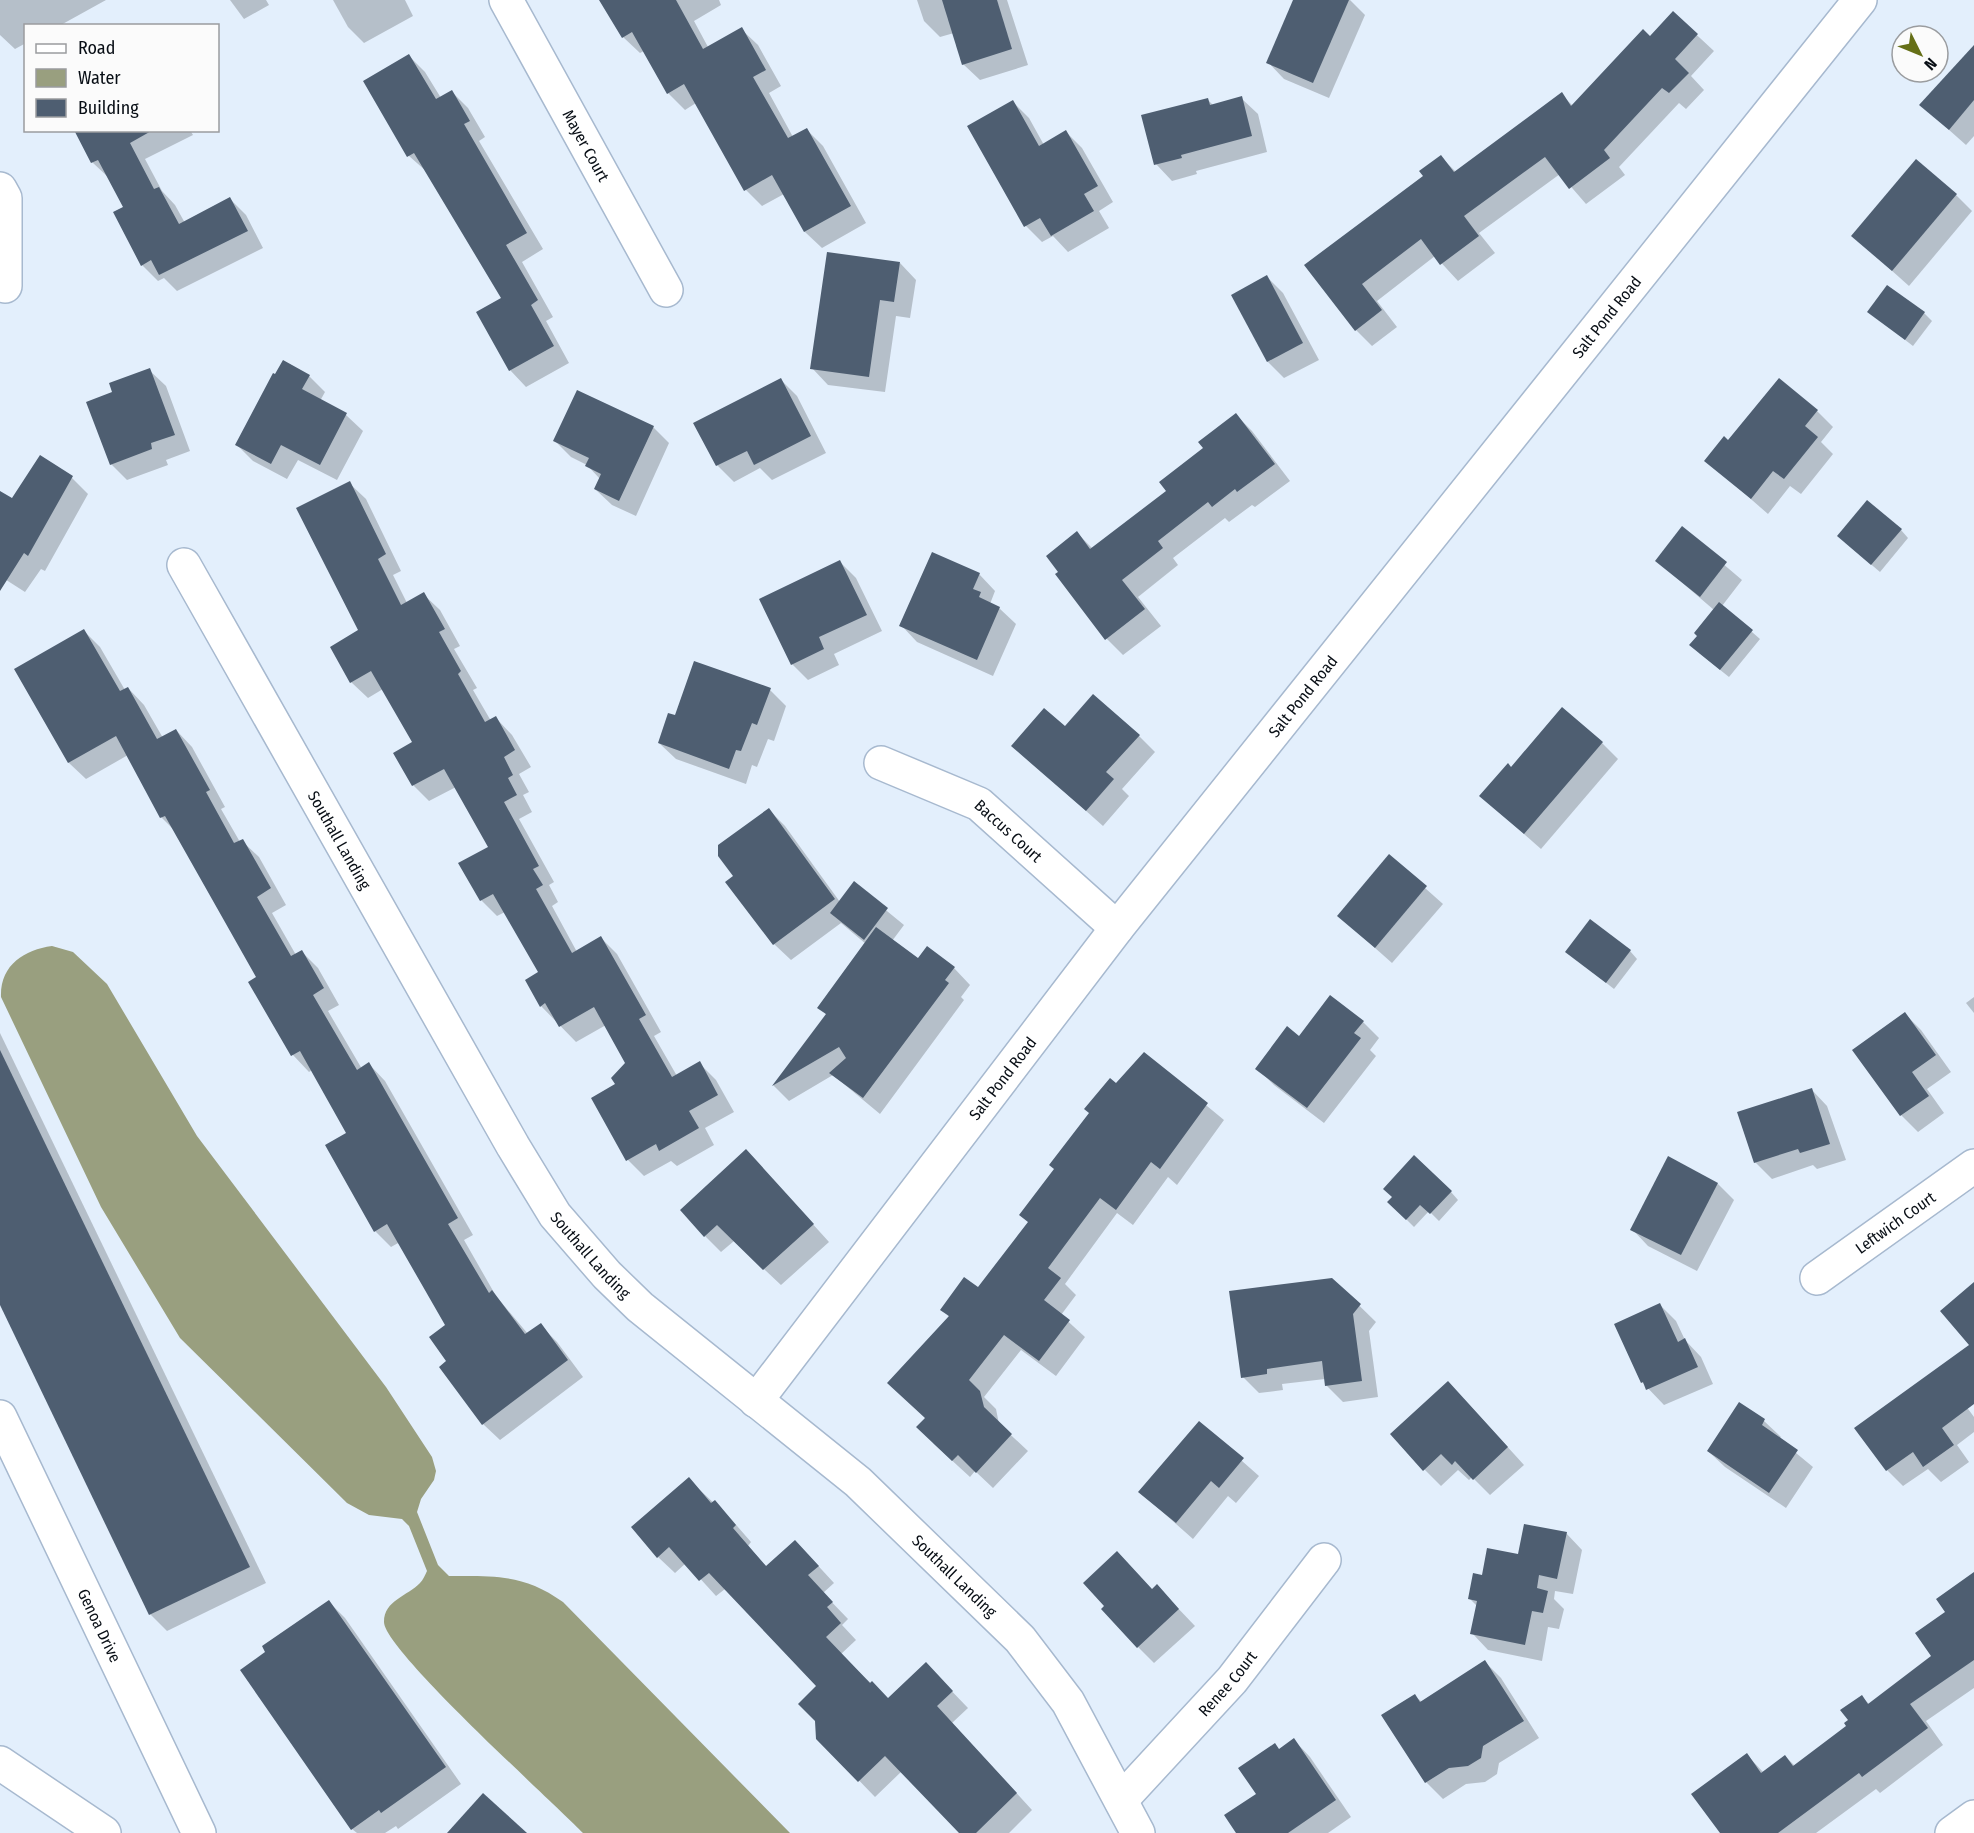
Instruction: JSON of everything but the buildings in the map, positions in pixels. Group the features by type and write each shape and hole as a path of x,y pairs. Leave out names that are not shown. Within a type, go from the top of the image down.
{"street":[{"name":"Mayer Court","path":"507,0 666,290"},
{"name":"Salt Pond Road","path":"756,1401 1117,928 1860,0"},
{"path":"0,189 5,198 5,286"},
{"name":"Southall Landing","path":"184,565 513,1146 555,1215 607,1275 640,1307 858,1482 1020,1639 1068,1702 1138,1833"},
{"name":"Baccus Court","path":"881,763 979,804 1117,928"},
{"name":"Leftwich Court","path":"1817,1278 1974,1166"},
{"name":"Genoa Drive","path":"0,1417 199,1833"},
{"name":"Renee Court","path":"1121,1800 1232,1680 1324,1560"},
{"path":"0,1763 104,1833"},
{"path":"1952,1833 1974,1817"}],"water":[{"path":"52,946 73,952 107,984 197,1136 386,1387 432,1457 436,1471 434,1480 421,1499 417,1512 438,1565 449,1576 481,1576 522,1581 563,1602 790,1833 583,1833 473,1727 411,1663 391,1638 384,1622 392,1603 415,1588 427,1571 409,1526 402,1519 369,1515 347,1503 180,1338 101,1207 1,997 5,976 16,961 32,951"}]}
